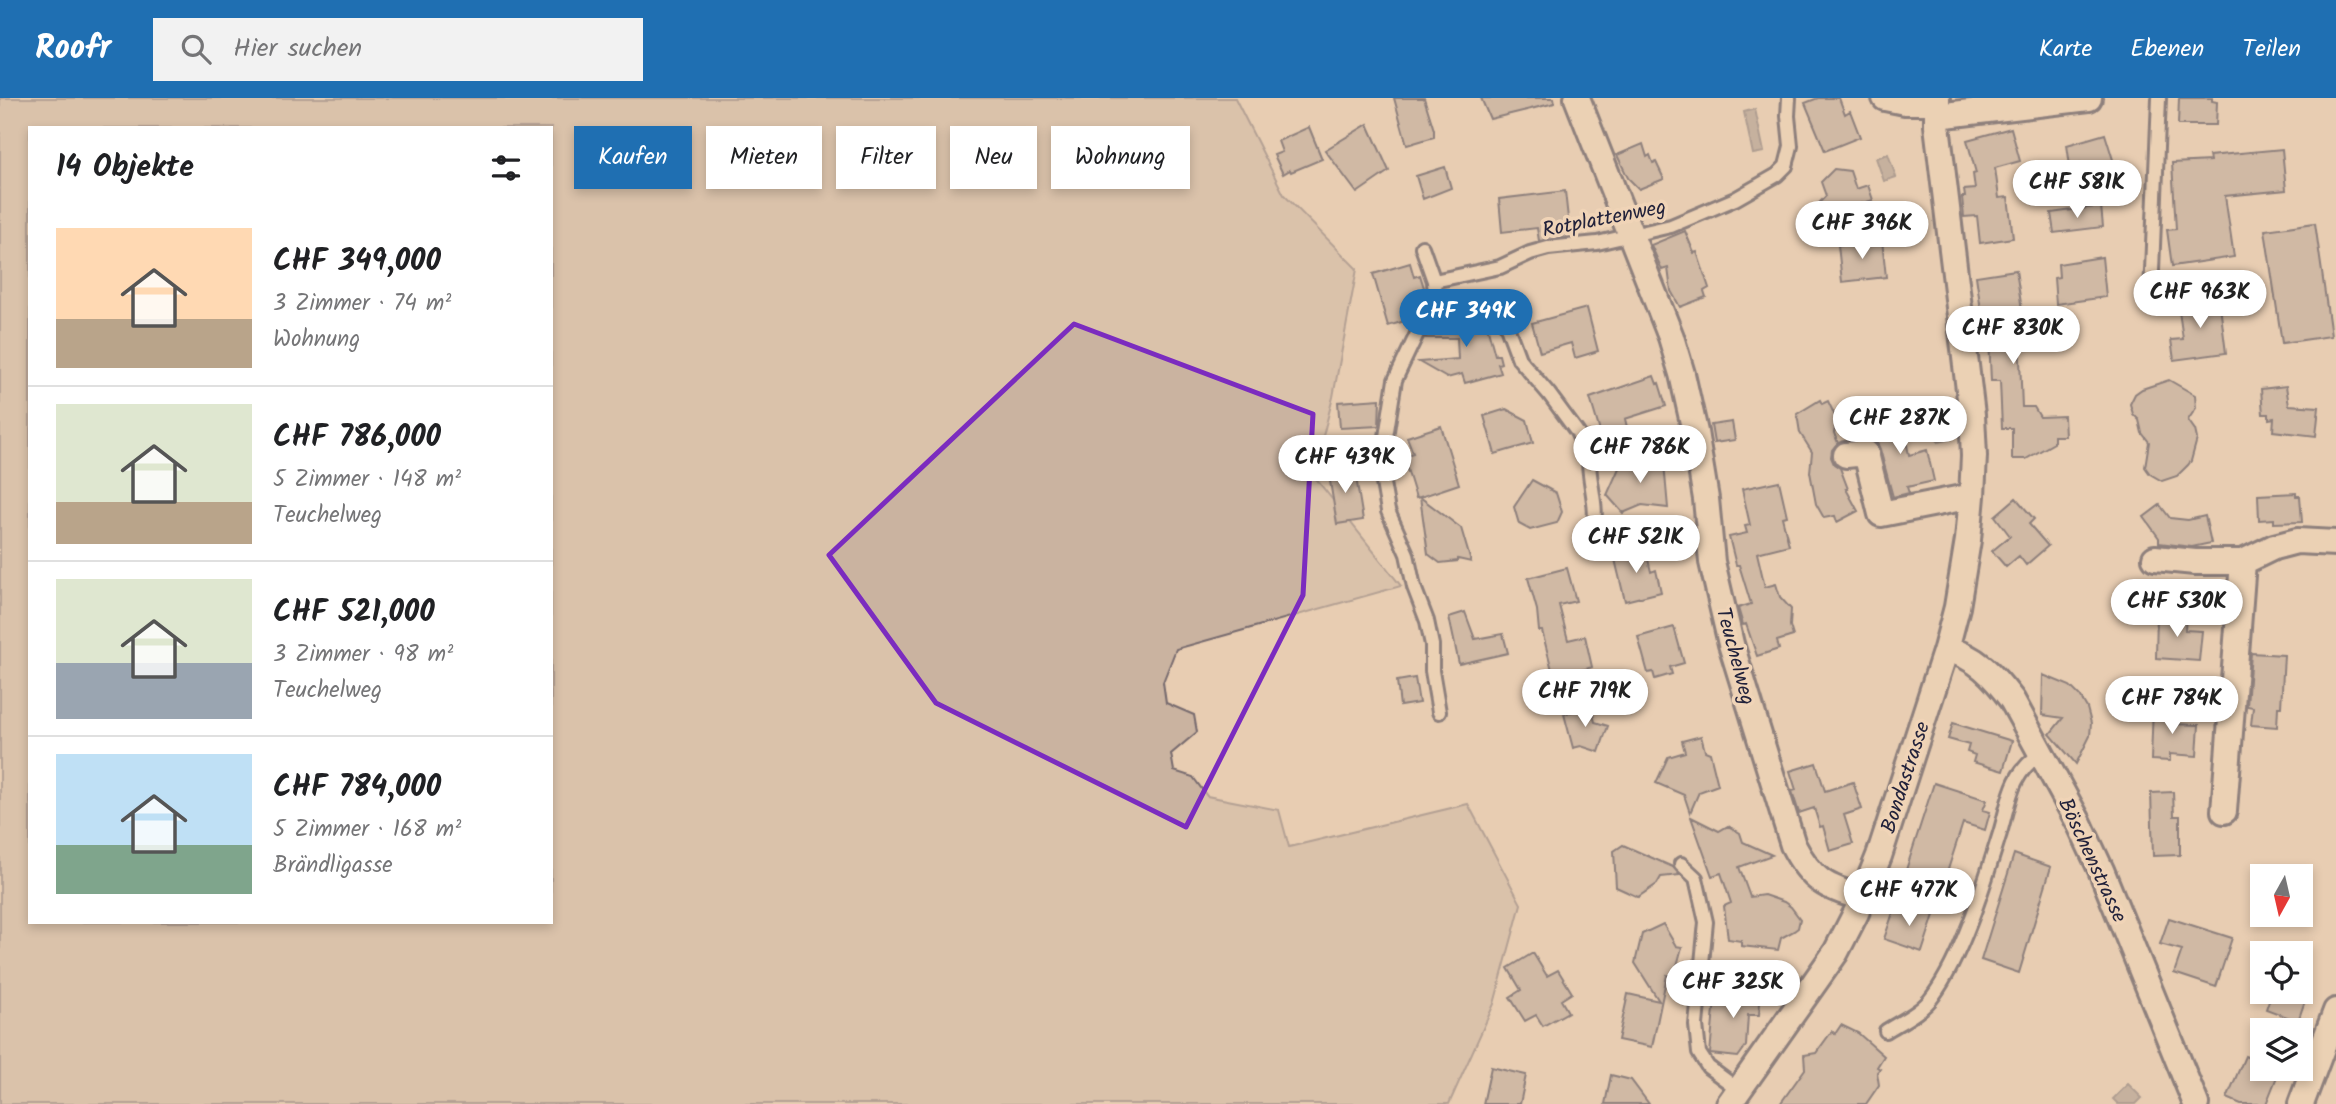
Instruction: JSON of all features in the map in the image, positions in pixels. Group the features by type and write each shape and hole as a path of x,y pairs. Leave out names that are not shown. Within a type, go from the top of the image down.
{"street":[{"name":"Teuchelweg","path":"1577,98 1671,337 1682,374 1706,499 1712,562 1731,644 1793,845 1812,876 1832,889 1863,898"},
{"path":"1885,98 1937,105 2089,98"},
{"name":"Bondastrasse","path":"1734,1097 1836,953 1863,898 1946,649 1959,595 1968,540 1974,456 1972,415 1937,105"},
{"path":"1846,455 1866,453 1881,514 1972,496"},
{"path":"2155,558 2195,562 2243,562 2274,547 2297,541 2336,543"},
{"path":"2224,811 2243,562"},
{"name":"Böschenstrasse","path":"1946,649 1974,660 1998,682 2011,699 2079,823 2101,870 2196,1104"},
{"path":"2301,1104 2336,1011"}],"lane":[{"name":"Rotplattenweg","path":"1434,281 1500,267 1548,248 1597,243 1671,226 1735,199 1782,172 1791,153 1787,116 1789,98"},
{"path":"2152,307 2159,98"},
{"path":"1422,247 1434,281 1435,296 1395,380 1382,462 1388,511 1407,554 1414,587 1427,621 1439,712"},
{"path":"1506,324 1519,359 1577,432 1589,457 1588,472 1597,519 1592,533"},
{"path":"1589,457 1695,432"},
{"path":"1886,1031 1916,1013 1932,998 1944,977 1969,922 1993,856 2017,775 2040,754"},
{"path":"1681,864 1696,878 1706,922 1696,1025 1699,1053 1707,1067 1734,1097"}],"highlighted area":[{"path":"1074,324 1313,414 1303,595 1186,827 936,703 829,555"}],"shaded area":[{"path":"0,98 1235,98 1284,195 1357,269 1333,397 1313,475 1401,586 1176,649 1163,682 1166,703 1194,715 1197,732 1171,754 1174,771 1193,777 1207,796 1279,810 1289,847 1468,804 1521,904 1494,1004 1449,1104 0,1104"},
{"path":"1755,109 1764,152 1753,154 1744,112"},
{"path":"1888,154 1896,177 1884,181 1876,158"},
{"path":"1943,409 1950,439 1938,442 1931,412"},
{"path":"2128,1084 2142,1098 2136,1104 2118,1104 2113,1099"}],"building":[{"path":"1394,98 1424,98 1434,137 1407,145"},
{"path":"1481,98 1554,98 1555,103 1490,119"},
{"path":"1818,98 1839,98 1845,114 1850,111 1860,137 1825,151 1805,103"},
{"path":"2179,98 2212,98 2212,101 2217,102 2216,125 2178,125"},
{"path":"1368,124 1389,171 1357,193 1325,150"},
{"path":"1309,127 1322,159 1283,174 1274,155 1282,152 1278,141"},
{"path":"2011,128 2020,161 1995,168 1999,198 2008,197 2013,238 1980,243 1977,216 1964,217 1962,197 1965,197 1964,190 1975,189 1973,174 1976,173 1967,140"},
{"path":"2105,134 2119,179 2087,188 2080,163 2070,166 2067,145"},
{"path":"1643,144 1647,157 1650,155 1653,163 1656,162 1664,179 1639,189 1628,178 1617,155"},
{"path":"2282,149 2286,190 2225,196 2234,257 2172,266 2167,230 2176,229 2172,163 2210,161 2209,156"},
{"path":"1445,167 1451,188 1423,199 1416,176"},
{"path":"1834,169 1850,171 1856,189 1868,185 1873,200 1839,211 1837,228 1823,227 1817,205 1826,196 1821,182"},
{"path":"1565,191 1570,237 1539,241 1537,228 1502,232 1499,199"},
{"path":"2101,206 2103,227 2054,233 2051,213"},
{"path":"2315,223 2331,336 2282,343 2265,230"},
{"path":"1685,231 1694,253 1697,252 1709,288 1704,291 1706,297 1680,307 1671,291 1668,268 1662,270 1651,245"},
{"path":"1882,240 1886,277 1842,282 1838,245"},
{"path":"2102,257 2106,297 2056,304 2054,278 2059,277 2058,264"},
{"path":"1410,263 1414,277 1420,275 1426,294 1415,318 1388,326 1373,274"},
{"path":"2016,270 2022,310 2018,311 2022,407 2034,407 2040,417 2064,416 2065,436 2054,436 2054,443 2026,459 2012,459 2012,428 2002,428 2000,381 1991,381 1988,316 1982,317 1976,276"},
{"path":"2219,298 2226,353 2174,360 2171,340 2183,339 2178,304"},
{"path":"1587,308 1598,351 1575,358 1571,343 1540,352 1532,323"},
{"path":"1479,312 1483,326 1487,326 1495,355 1499,355 1501,373 1465,383 1462,374 1447,378 1419,362 1458,359 1457,338 1425,338 1434,319 1435,324"},
{"path":"1654,376 1666,406 1625,419 1627,427 1601,435 1590,398"},
{"path":"2169,380 2195,395 2196,408 2188,420 2197,439 2188,465 2177,476 2162,481 2150,474 2145,467 2149,442 2142,433 2139,420 2133,414 2130,404 2135,394 2142,389"},
{"path":"2286,386 2289,405 2319,407 2316,436 2273,431 2274,418 2269,419 2269,414 2263,414 2261,389"},
{"path":"1380,399 1379,426 1340,428 1338,402"},
{"path":"1820,400 1822,404 1828,401 1837,420 1834,433 1838,443 1832,450 1831,457 1834,464 1840,468 1846,489 1858,511 1837,522 1835,516 1824,518 1816,504 1810,472 1812,452 1800,433 1797,414"},
{"path":"1506,409 1527,420 1533,443 1495,454 1484,416"},
{"path":"1901,416 1909,455 1927,450 1934,481 1907,487 1909,493 1893,497 1880,449 1877,443 1869,439 1866,424"},
{"path":"1732,422 1735,440 1714,443 1711,425"},
{"path":"1441,426 1459,484 1416,498 1403,456 1413,453 1407,437"},
{"path":"1663,452 1668,508 1642,505 1623,513 1607,495 1619,468"},
{"path":"1354,465 1363,520 1337,524 1328,469"},
{"path":"1532,480 1556,493 1562,512 1557,523 1530,530 1519,524 1514,507"},
{"path":"1779,481 1787,516 1782,517 1789,545 1757,553 1765,587 1776,584 1780,597 1791,609 1790,626 1793,636 1777,641 1779,649 1757,656 1738,608 1751,604 1729,537 1747,533 1745,526 1750,525 1742,489"},
{"path":"2296,493 2296,496 2300,496 2302,522 2274,523 2274,519 2259,520 2258,495"},
{"path":"1420,497 1461,528 1471,562 1458,559 1440,563 1428,554"},
{"path":"2016,498 2034,519 2029,524 2048,546 2026,565 2019,556 2006,567 1992,551 2010,536 1995,516"},
{"path":"2160,505 2170,518 2188,520 2205,516 2211,543 2192,547 2159,543 2159,538 2144,517"},
{"path":"1630,547 1632,560 1647,555 1651,572 1656,570 1661,592 1625,601 1613,551"},
{"path":"1567,568 1576,601 1559,605 1568,640 1585,636 1592,667 1557,678 1555,670 1552,670 1542,631 1539,631 1537,610 1528,578"},
{"path":"1465,612 1475,639 1503,634 1508,653 1459,664 1449,617"},
{"path":"2157,612 2186,615 2185,630 2202,631 2199,661 2156,658"},
{"path":"1674,627 1684,663 1670,667 1672,674 1655,679 1653,672 1648,673 1638,637"},
{"path":"2251,653 2284,655 2277,727 2251,725 2253,707 2247,706"},
{"path":"2043,675 2070,686 2087,708 2091,723 2090,736 2076,764 2050,734 2063,718 2042,715"},
{"path":"1415,678 1419,703 1400,706 1397,681"},
{"path":"2153,705 2174,706 2173,724 2199,725 2197,756 2170,754 2170,761 2151,760"},
{"path":"1591,706 1595,722 1608,726 1599,752 1581,746 1573,748 1564,714"},
{"path":"1953,723 2012,741 2003,771 1973,762 1975,755 1967,752 1969,745 1948,739"},
{"path":"1701,736 1705,751 1710,753 1718,785 1699,792 1690,813 1684,795 1656,783 1668,757 1685,752 1682,741"},
{"path":"1816,763 1825,791 1853,782 1862,809 1844,815 1853,844 1830,851 1823,826 1820,827 1814,808 1799,813 1792,791 1796,790 1790,771"},
{"path":"1934,783 1987,800 1983,810 1990,812 1985,830 1963,823 1943,885 1905,873"},
{"path":"2173,792 2174,816 2180,816 2180,855 2153,856 2151,793"},
{"path":"1691,817 1719,831 1728,826 1740,833 1743,842 1772,855 1739,867 1750,897 1764,895 1784,902 1800,919 1798,928 1781,938 1778,950 1741,946 1741,941 1728,939 1724,906 1731,903 1721,873 1712,876"},
{"path":"1623,845 1673,867 1680,875 1661,877 1657,884 1638,897 1616,887 1614,851"},
{"path":"2014,854 2051,867 2019,973 1981,960"},
{"path":"1896,904 1934,915 1922,952 1884,939"},
{"path":"2169,918 2232,938 2216,987 2174,973 2182,950 2160,944"},
{"path":"1663,924 1676,946 1682,947 1674,977 1667,975 1652,1047 1618,1040 1628,994 1659,1001 1635,963 1642,934"},
{"path":"1533,953 1547,976 1558,970 1572,993 1561,1000 1568,1012 1543,1026 1536,1015 1525,1021 1510,997 1521,990 1508,968"},
{"path":"1716,987 1761,990 1759,1015 1748,1015 1746,1046 1738,1057 1710,1054"},
{"path":"2268,1004 2304,1004 2299,1018 2290,1018 2266,1009"},
{"path":"1841,1025 1858,1033 1884,1056 1877,1067 1880,1069 1877,1072 1879,1085 1866,1104 1780,1104 1805,1069 1804,1055 1816,1053 1832,1031 1835,1034"},
{"path":"2245,1056 2250,1058 2250,1081 2275,1081 2266,1104 2241,1104 2227,1098"},
{"path":"1491,1067 1526,1075 1520,1104 1483,1104"},
{"path":"1611,1075 1631,1080 1649,1104 1605,1104"}]}
